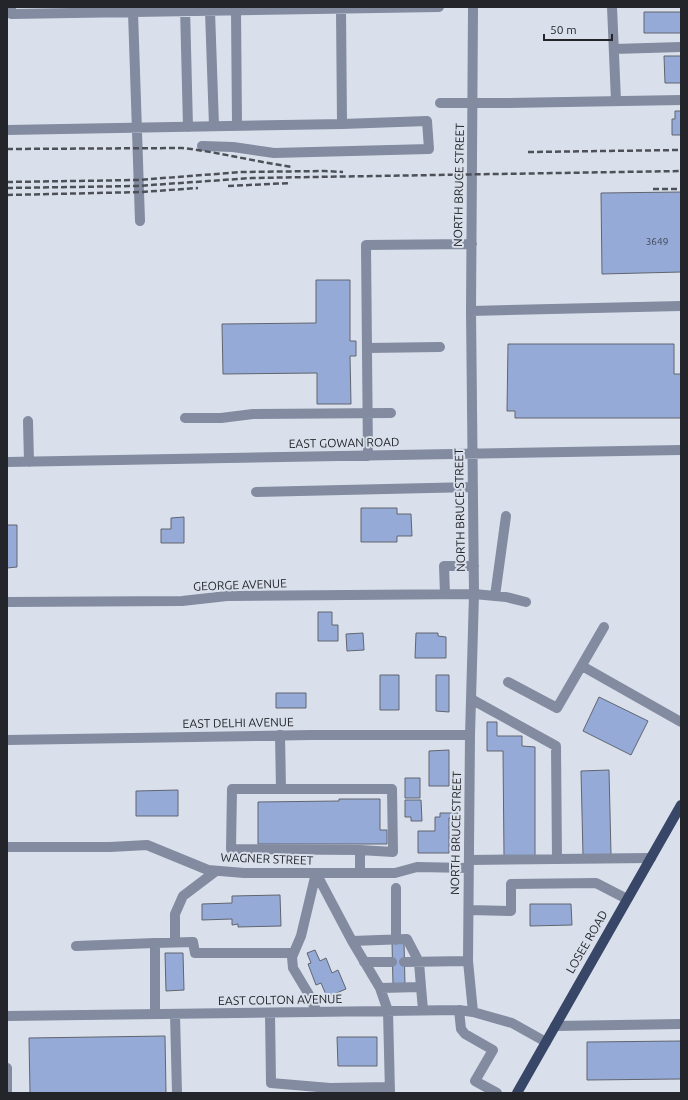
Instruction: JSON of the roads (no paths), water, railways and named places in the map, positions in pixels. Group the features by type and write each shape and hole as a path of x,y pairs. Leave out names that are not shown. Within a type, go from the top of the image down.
{"main road":[{"name":"LOSEE ROAD","path":"516,1093 681,805"}],"street":[{"path":"10,7 11,14 62,10 133,12 185,9 210,11 439,7"},
{"name":"NORTH BRUCE STREET","path":"473,7 471,311 474,594 470,735 468,961 473,1012"},
{"path":"612,7 616,101"},
{"path":"185,9 188,127"},
{"path":"341,9 342,124"},
{"path":"236,10 237,126"},
{"path":"210,11 214,126"},
{"path":"133,12 140,221"},
{"path":"614,49 681,47"},
{"path":"440,103 681,100"},
{"path":"7,130 427,121 429,149 274,153 233,147 202,146"},
{"path":"368,456 366,245 472,244"},
{"path":"471,311 681,306"},
{"path":"366,348 440,347"},
{"path":"185,418 222,418 253,414 391,413"},
{"path":"28,421 29,462"},
{"name":"EAST GOWAN ROAD","path":"7,462 681,450"},
{"path":"256,492 473,487"},
{"path":"495,596 506,516"},
{"path":"445,594 444,566 474,566"},
{"name":"GEORGE AVENUE","path":"7,602 182,601 227,596 474,594 506,597 526,602"},
{"path":"508,682 557,708 604,627"},
{"path":"582,666 681,722"},
{"path":"471,699 556,746 557,859"},
{"path":"280,735 281,789"},
{"name":"EAST DELHI AVENUE","path":"7,740 280,735 470,735"},
{"path":"232,789 281,789 392,789 393,852 360,850 231,849 232,789"},
{"name":"WAGNER STREET","path":"7,847 110,847 147,845 208,870 244,874 395,873 417,867 557,859 651,858"},
{"path":"360,850 360,873"},
{"path":"176,942 175,914 183,896 216,871"},
{"path":"270,1013 272,1083 330,1088 390,1090 388,1011 380,988 352,941 316,873"},
{"path":"316,873 302,930 292,957 294,968 317,1012"},
{"path":"469,910 511,911 511,884 596,883 627,899"},
{"path":"396,888 396,940"},
{"path":"352,941 407,939 419,962 423,1010"},
{"path":"76,946 193,942 195,953 293,953"},
{"path":"155,943 155,1014"},
{"path":"404,962 468,961"},
{"path":"364,962 392,962"},
{"path":"380,988 421,987"},
{"path":"459,1010 461,1029 466,1034 493,1050 476,1081 497,1093"},
{"name":"EAST COLTON AVENUE","path":"7,1016 459,1010 473,1012 512,1023 546,1042"},
{"path":"174,1014 176,1093"},
{"path":"555,1026 681,1024"},
{"path":"7,1068 7,1093"}],"railway":[{"path":"7,149 182,148 293,167"},
{"path":"528,152 681,150"},
{"path":"7,188 137,186 252,178 681,171"},
{"path":"7,182 138,180 242,172 343,172"},
{"path":"228,186 291,183"},
{"path":"7,195 141,192 198,188"},
{"path":"653,189 681,189"}]}
